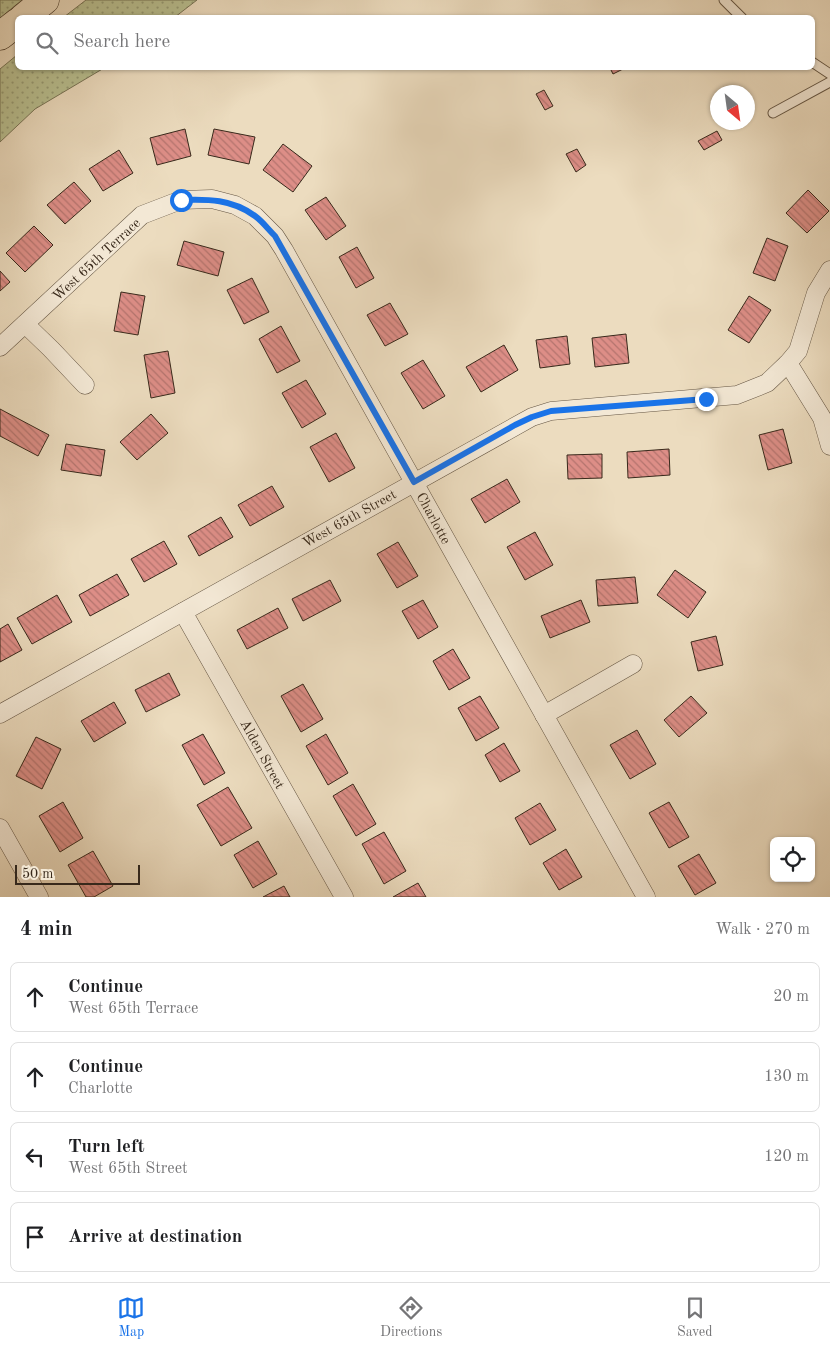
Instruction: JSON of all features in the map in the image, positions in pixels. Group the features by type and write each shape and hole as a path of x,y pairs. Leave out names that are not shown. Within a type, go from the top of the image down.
{"highway":[{"path":"27,15 45,0"},
{"path":"0,36 15,24"}],"street":[{"name":"West 65th Terrace","path":"0,347 142,215 181,200 212,199 235,205"},
{"name":"Charlotte","path":"235,205 255,216 275,236 284,250 646,897"},
{"name":"West 65th Street","path":"0,714 532,417 551,411 737,395 767,383 798,351 816,293 830,270"},
{"path":"24,324 52,349 85,385"},
{"path":"788,363 822,418 830,446"},
{"name":"Alden Street","path":"182,612 344,897"},
{"path":"544,715 633,664"},
{"path":"0,828 39,897"}],"lane":[{"path":"724,0 739,15"},
{"path":"815,64 830,74"},
{"path":"773,114 830,82"}],"green space":[{"path":"0,0 22,0 0,18"},
{"path":"86,0 197,0 178,15 67,15"},
{"path":"15,57 15,70 101,70 35,109 0,142 0,69"}],"building":[{"path":"611,70 621,70 613,74"},
{"path":"544,90 553,106 545,110 536,94"},
{"path":"185,129 191,156 157,165 150,138"},
{"path":"214,129 255,137 249,164 208,155"},
{"path":"717,131 722,140 704,150 698,141"},
{"path":"283,144 312,166 293,192 263,170"},
{"path":"577,149 586,165 576,172 566,154"},
{"path":"119,150 133,173 103,191 89,169"},
{"path":"74,182 91,201 65,224 47,205"},
{"path":"808,190 829,211 807,233 786,213"},
{"path":"326,197 346,226 326,240 305,210"},
{"path":"34,226 53,245 25,272 6,253"},
{"path":"767,238 788,246 775,281 753,273"},
{"path":"184,241 224,252 218,276 177,265"},
{"path":"357,247 374,278 356,288 339,257"},
{"path":"0,271 10,282 0,291"},
{"path":"252,278 269,312 244,324 227,290"},
{"path":"121,292 145,296 138,335 114,331"},
{"path":"749,296 771,310 749,343 728,330"},
{"path":"390,303 408,334 385,346 367,315"},
{"path":"281,326 300,361 277,373 259,339"},
{"path":"626,334 629,363 595,367 592,338"},
{"path":"567,336 570,364 540,368 536,340"},
{"path":"504,345 518,370 481,392 466,367"},
{"path":"168,351 175,393 151,398 144,355"},
{"path":"423,360 445,396 423,409 401,373"},
{"path":"306,380 326,414 302,428 282,393"},
{"path":"0,409 49,435 38,456 0,436"},
{"path":"151,414 168,433 137,460 120,442"},
{"path":"783,429 792,463 768,470 759,435"},
{"path":"336,433 355,468 329,482 310,447"},
{"path":"66,444 105,450 101,476 61,470"},
{"path":"669,449 670,475 628,478 627,452"},
{"path":"602,454 602,478 568,479 567,455"},
{"path":"507,479 520,502 485,523 471,499"},
{"path":"272,486 284,507 250,526 238,505"},
{"path":"221,517 233,537 199,556 188,536"},
{"path":"535,532 553,565 525,580 507,547"},
{"path":"164,541 177,564 144,582 131,559"},
{"path":"398,542 418,576 397,588 377,554"},
{"path":"675,570 706,592 688,618 657,595"},
{"path":"117,574 129,595 90,616 79,595"},
{"path":"635,577 638,603 598,606 596,580"},
{"path":"330,580 341,601 303,621 292,599"},
{"path":"57,595 72,622 32,644 17,618"},
{"path":"423,600 438,627 418,639 402,611"},
{"path":"581,600 590,622 550,638 541,616"},
{"path":"278,608 288,628 247,649 237,630"},
{"path":"8,624 22,650 0,662 0,629"},
{"path":"716,636 723,665 698,671 691,642"},
{"path":"453,649 470,678 449,690 433,661"},
{"path":"169,673 180,695 146,712 135,690"},
{"path":"303,684 323,719 301,732 281,696"},
{"path":"480,696 499,728 476,741 458,708"},
{"path":"691,696 707,713 679,737 664,720"},
{"path":"114,702 126,723 94,742 81,721"},
{"path":"637,730 656,764 630,779 610,745"},
{"path":"203,734 225,773 204,785 182,745"},
{"path":"326,734 348,773 328,785 306,746"},
{"path":"36,737 61,749 42,789 16,776"},
{"path":"504,743 520,771 500,782 485,755"},
{"path":"353,784 376,824 356,836 333,796"},
{"path":"228,787 252,828 221,846 197,805"},
{"path":"63,802 83,838 60,852 39,816"},
{"path":"669,802 689,837 669,848 649,813"},
{"path":"540,803 556,830 530,845 515,818"},
{"path":"384,832 406,871 384,884 362,844"},
{"path":"258,841 277,874 253,888 234,855"},
{"path":"566,849 582,877 559,890 543,863"},
{"path":"93,851 113,886 94,897 86,897 68,865"},
{"path":"699,854 716,883 695,895 678,866"},
{"path":"418,883 426,897 393,897"},
{"path":"284,886 290,897 263,897"}],"route":[{"path":"181,200 212,199 235,205 255,216 275,236 414,482 515,425 551,411 706,399"}]}
